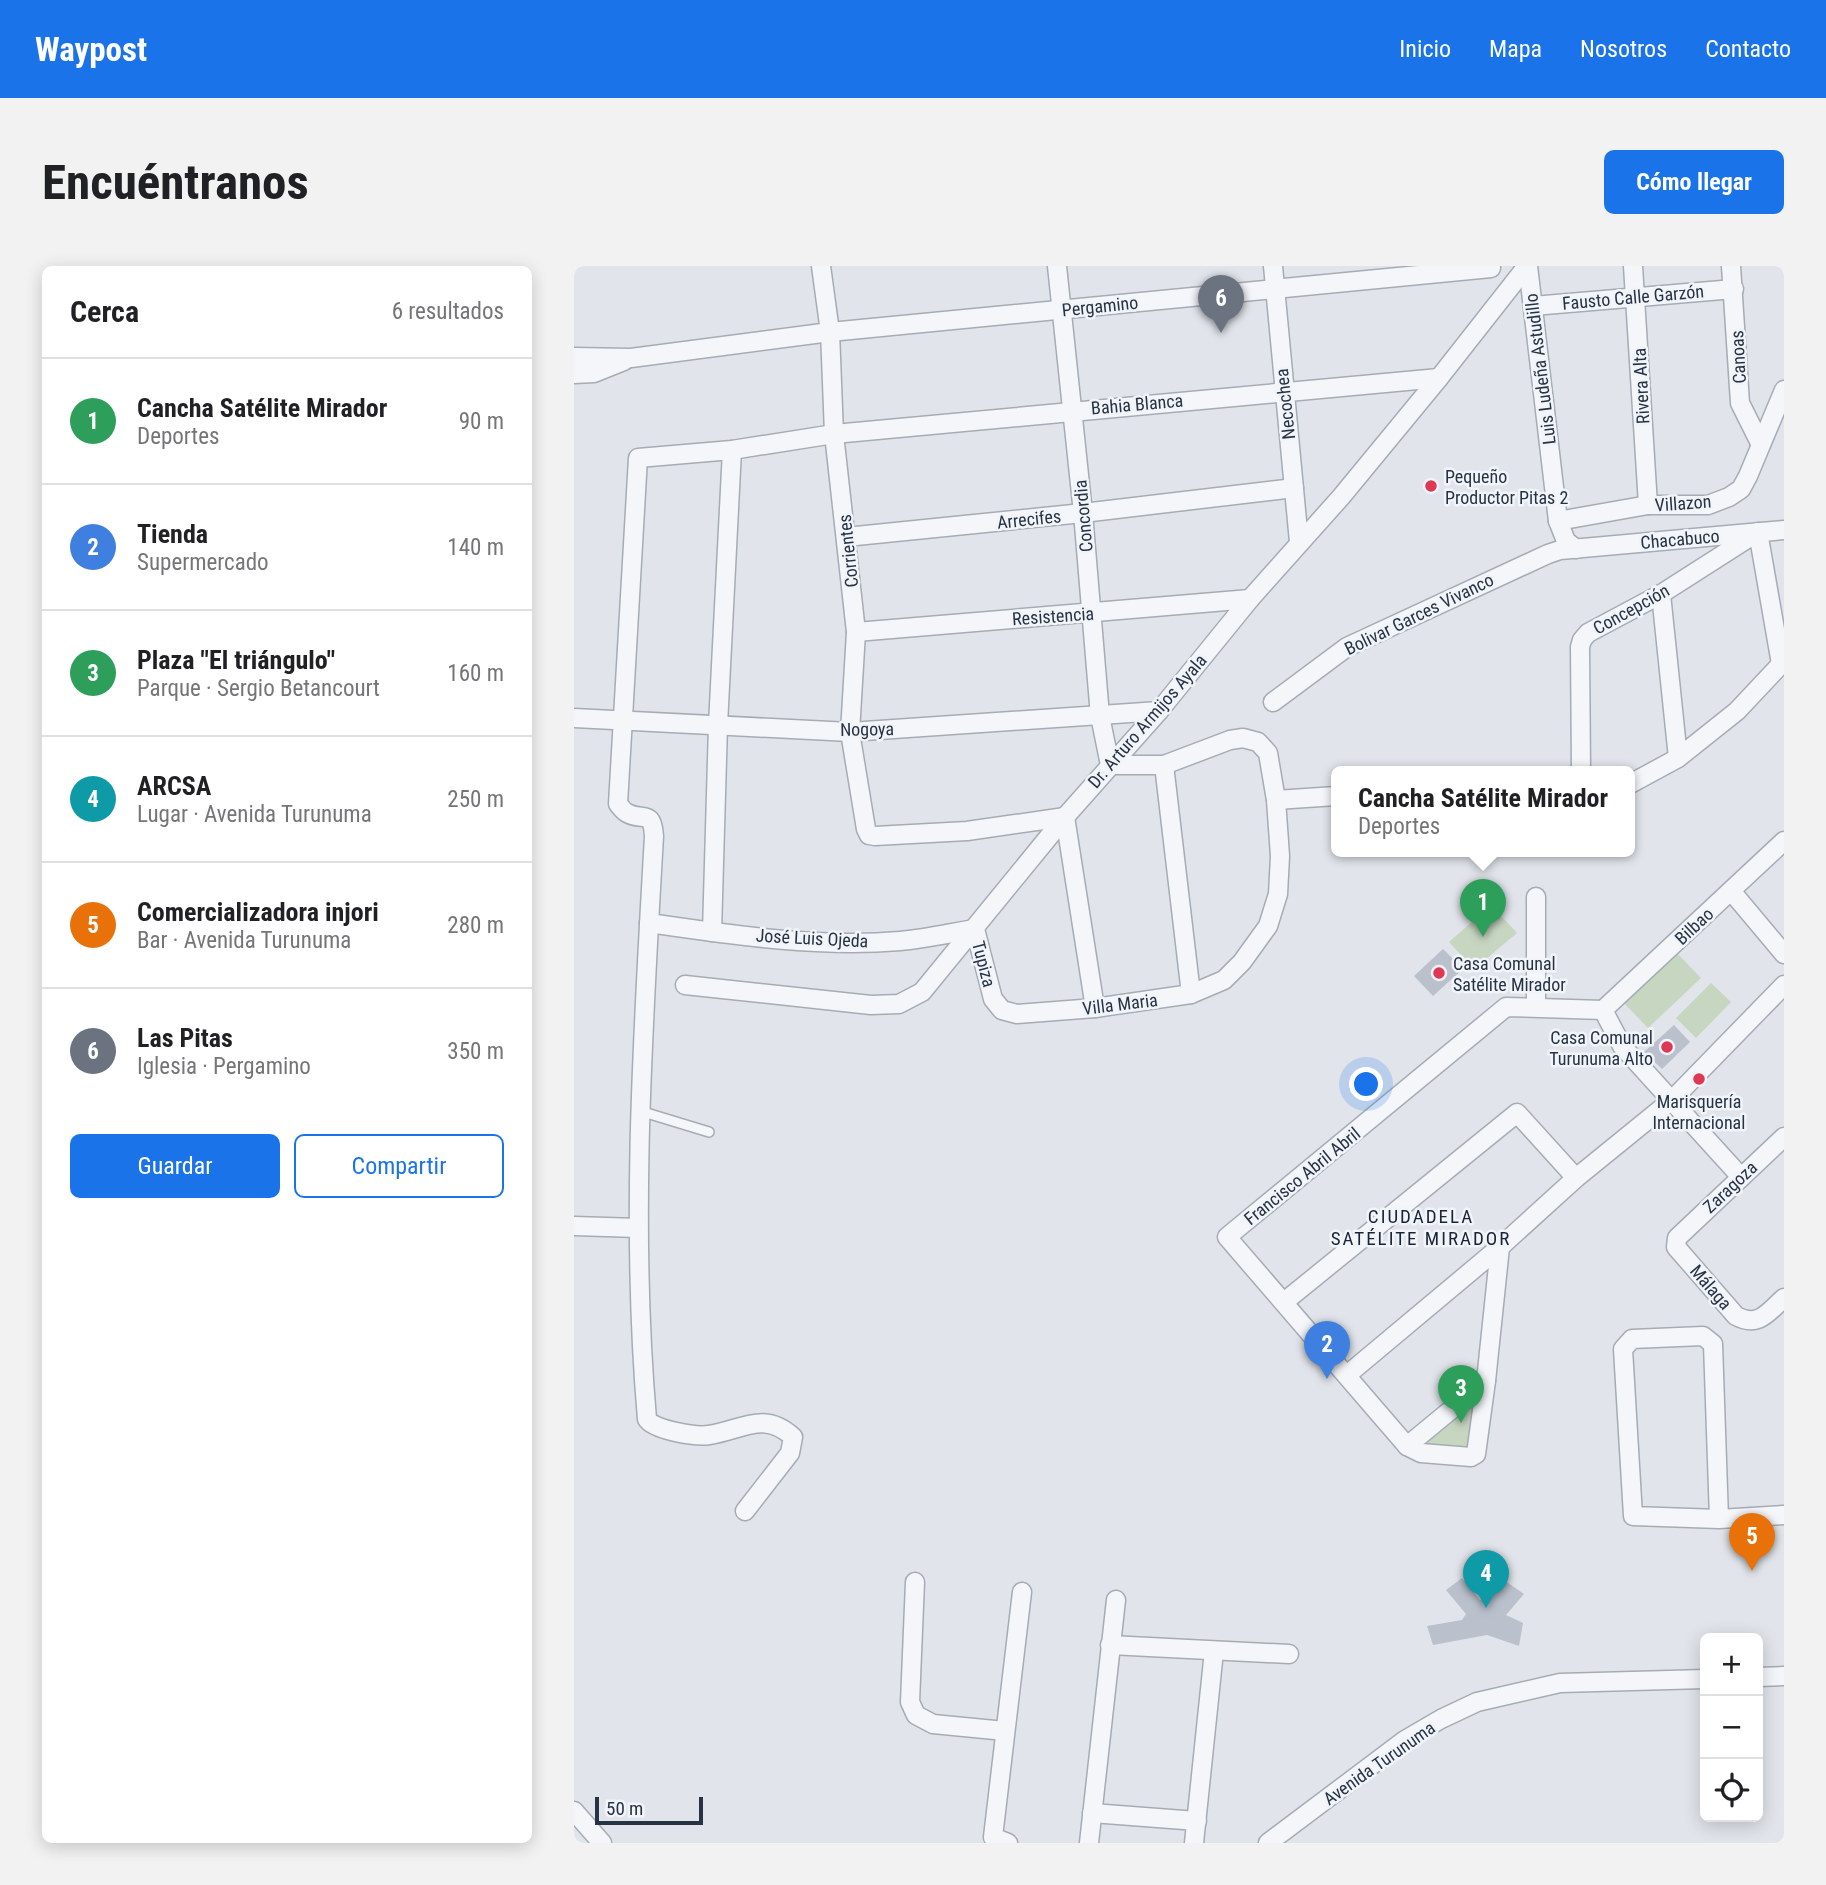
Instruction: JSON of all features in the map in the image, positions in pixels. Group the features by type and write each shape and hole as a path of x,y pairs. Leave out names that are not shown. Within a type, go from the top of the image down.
{"street":[{"name":"Corrientes","path":"821,266 830,332 834,434 856,632 850,732 866,829 870,835 875,836 967,831 1065,817"},
{"name":"Concordia","path":"1057,266 1083,513 1100,716 1110,765"},
{"name":"Necochea","path":"1273,266 1299,542"},
{"name":"Dr. Arturo Armijos Ayala","path":"685,985 871,1005 899,1004 922,992 1065,817 1159,711 1299,542 1341,497 1528,266"},
{"name":"Luis Ludeña Astudillo","path":"1528,266 1558,521 1566,541 1576,549"},
{"name":"Rivera Alta","path":"1633,266 1648,505"},
{"name":"Canoas","path":"1731,266 1740,403 1760,443"},
{"name":"Pergamino","path":"631,358 830,332 1491,267"},
{"path":"1491,267 1508,289"},
{"name":"Fausto Calle Garzón","path":"1532,306 1734,289"},
{"path":"574,357 631,358"},
{"path":"574,374 594,373 631,358"},
{"name":"Bahia Blanca","path":"622,720 638,458 732,450 834,434 1073,410 1440,378"},
{"name":"Villazon","path":"1558,521 1648,505 1708,505 1729,497 1741,489 1784,390"},
{"path":"712,932 718,725 732,450"},
{"name":"Arrecifes","path":"846,537 1294,488"},
{"name":"Chacabuco","path":"1576,549 1784,530"},
{"path":"1635,781 1678,758 1737,711 1782,662 1758,532"},
{"name":"Concepción","path":"1581,766 1582,640 1588,633 1661,594 1758,532"},
{"name":"Bolivar Garces Vivanco","path":"1273,702 1347,647 1548,554 1576,549"},
{"path":"1661,594 1678,758"},
{"name":"Resistencia","path":"856,632 1250,599"},
{"name":"Nogoya","path":"574,718 850,732 1159,711"},
{"path":"622,720 618,804 627,813 646,816 653,824 640,1111 638,1228 640,1331 648,1423 660,1428 709,1435 762,1422 785,1429 794,1442 786,1460 745,1511"},
{"name":"Villa Maria","path":"993,999 1002,1010 1017,1014 1191,994 1224,980 1242,962 1268,926 1278,894 1280,856 1276,800 1268,753 1258,742 1243,738 1230,740 1164,765"},
{"path":"1110,765 1164,765 1191,994"},
{"path":"1276,800 1331,796"},
{"path":"1065,817 1095,1007"},
{"name":"Bilbao","path":"1603,1010 1784,841"},
{"path":"1732,892 1784,954"},
{"path":"1536,897 1536,1006 1603,1010 1622,1046 1741,1177"},
{"name":"José Luis Ojeda","path":"649,923 831,943 902,941 975,929"},
{"name":"Tupiza","path":"975,929 993,999"},
{"path":"1347,1376 1500,1247 1576,1178 1672,1100 1784,985"},
{"name":"Francisco Abril Abril","path":"1284,1302 1227,1237 1506,1007 1536,1006"},
{"path":"1500,1247 1486,1381 1474,1456 1421,1453 1406,1446 1284,1302 1517,1113 1576,1178"},
{"name":"Zaragoza","path":"1677,1238 1784,1137"},
{"path":"574,1226 638,1228"},
{"name":"Málaga","path":"1677,1238 1676,1247 1736,1316 1745,1321 1759,1320 1784,1298"},
{"path":"1719,1518 1713,1343 1703,1336 1632,1339 1623,1349 1633,1516 1719,1518 1784,1515"},
{"path":"1406,1446 1486,1381"},
{"path":"915,1581 910,1702 916,1715 933,1724 1004,1731"},
{"path":"1000,1840 1004,1731 1022,1592"},
{"path":"1089,1843 1115,1600"},
{"path":"1111,1645 1289,1654"},
{"path":"1194,1843 1214,1651"},
{"path":"1763,1677 1784,1676"},
{"name":"Avenida Turunuma","path":"1268,1843 1405,1740 1477,1702 1560,1683 1700,1679"},
{"path":"574,1811 602,1843"},
{"path":"1092,1813 1197,1821"}],"lane":[{"path":"640,1111 709,1132"}],"green space":[{"path":"1491,905 1517,933 1474,969 1449,942"},
{"path":"1674,950 1701,978 1648,1028 1621,1000"},
{"path":"1711,983 1731,1002 1696,1038 1676,1018"},
{"path":"1476,1402 1469,1451 1422,1444"}],"building":[{"name":"Casa Comunal Satélite Mirador","path":"1443,949 1463,969 1433,996 1414,976"},
{"name":"Casa Comunal Turunuma Alto","path":"1674,1025 1690,1042 1662,1069 1644,1052"},
{"path":"1462,1578 1480,1600 1488,1601 1501,1578 1524,1594 1506,1615 1523,1623 1519,1646 1487,1635 1433,1645 1427,1626 1462,1620 1466,1614 1446,1590"}],"place":[{"name":"Las Pitas","path":"1221,333"},
{"name":"Pequeño Productor Pitas 2","path":"1431,486"},
{"name":"Cancha Satélite Mirador","path":"1483,937"},
{"name":"Casa Comunal Satélite Mirador","path":"1439,973"},
{"name":"Casa Comunal Turunuma Alto","path":"1667,1047"},
{"name":"Marisquería Internacional","path":"1699,1079"},
{"name":"Tienda","path":"1327,1379"},
{"name":"Plaza \"El triángulo\"","path":"1461,1423"},
{"name":"Comercializadora injori","path":"1752,1571"},
{"name":"ARCSA","path":"1486,1608"}],"district":[{"name":"CIUDADELA SATÉLITE MIRADOR","path":"1421,1227"}]}
